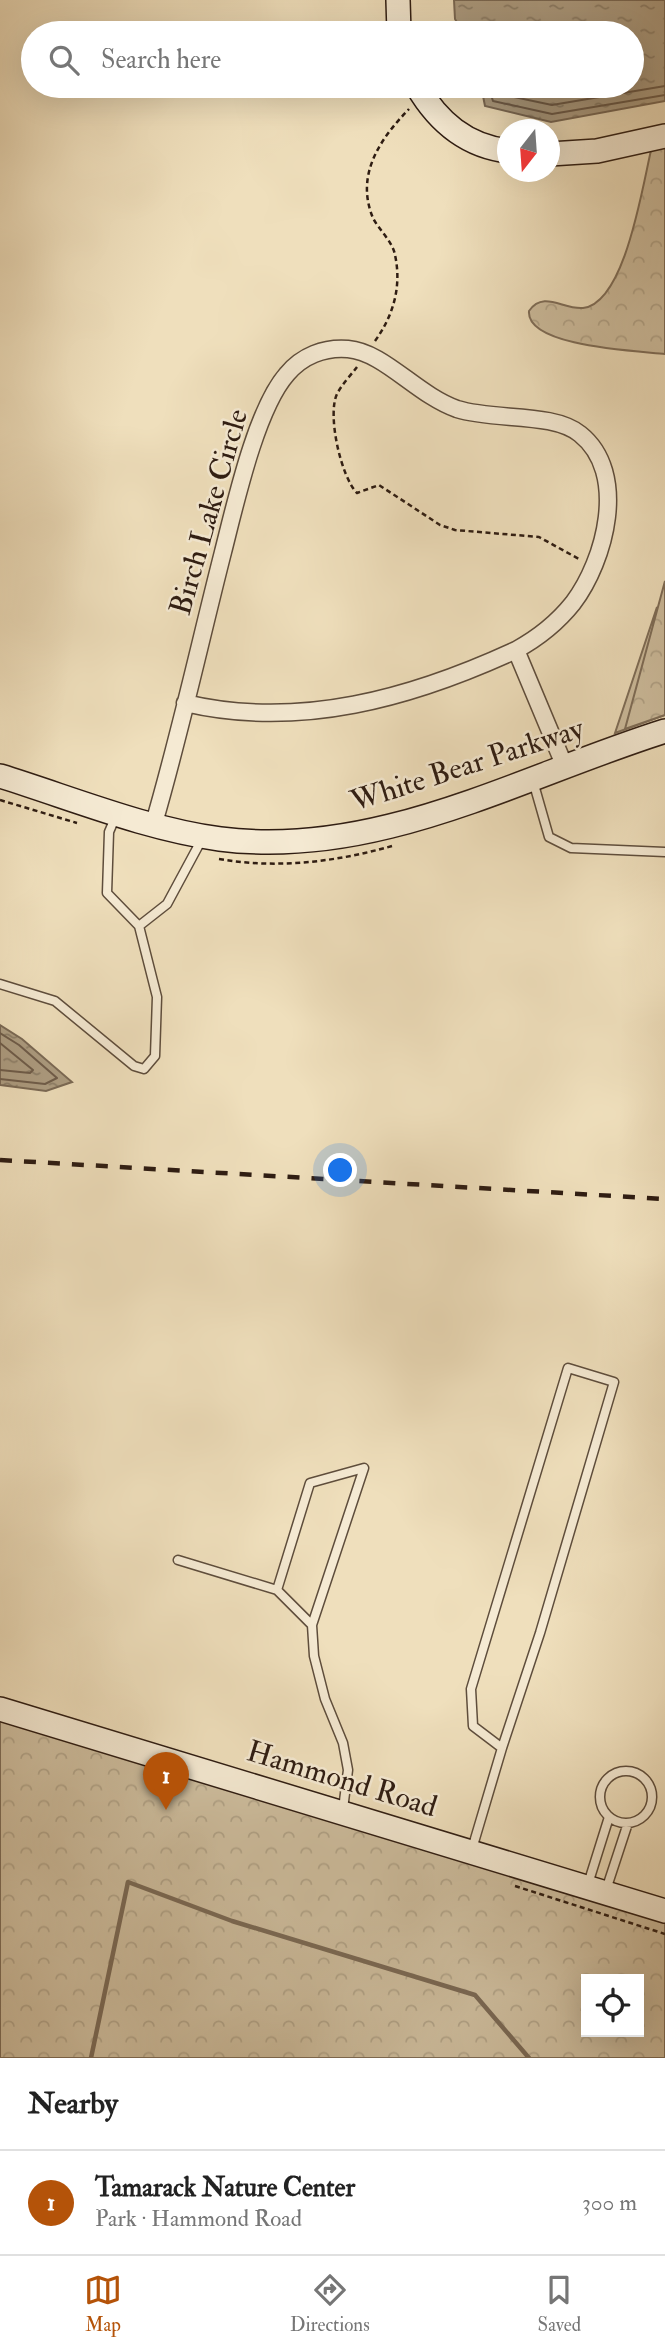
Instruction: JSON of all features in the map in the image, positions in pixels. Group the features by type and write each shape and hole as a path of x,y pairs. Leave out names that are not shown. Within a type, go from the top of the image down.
{"street":[{"path":"398,0 399,21"},
{"path":"426,98 436,113 467,140 497,150"},
{"path":"560,153 597,151 665,135"},
{"name":"Birch Lake Circle","path":"154,823 242,478 277,388 295,366 320,352 345,348 366,353"},
{"path":"185,703 257,713 342,708 413,689 516,650 559,619 578,596 593,569 604,530 606,488 600,459 584,438 555,422 487,417 448,405 419,390 366,353"},
{"path":"516,650 565,767"},
{"name":"White Bear Parkway","path":"0,776 118,813 204,836 277,843 351,837 419,819 665,731"},
{"name":"Hammond Road","path":"0,1709 665,1911"}],"lane":[{"path":"532,778 549,837 571,848 665,852"},
{"path":"0,984 55,1001 134,1066 144,1069 155,1056 157,997 139,926 107,893 109,832 118,813"},
{"path":"139,926 167,904 204,836"},
{"path":"472,1852 614,1382 568,1368 471,1689 473,1726 502,1748"},
{"path":"277,1590 310,1483 364,1468 312,1625 314,1656 325,1699 343,1743 348,1769 343,1812"},
{"path":"178,1560 277,1590 312,1625"},
{"path":"634,1772 648,1783 652,1800 644,1816 628,1824 596,1890 609,1817 600,1799 604,1783 617,1773 634,1772"},
{"path":"609,1817 628,1824"}],"path":[{"path":"414,98 374,153 365,185 373,218 395,253 396,287 391,315 337,394 334,406 341,466 357,493 379,485 440,525 471,534 539,537 559,546 593,569"}],"green space":[{"path":"665,143 665,354 586,345 545,332 533,323 529,311 535,305 547,301 583,308 598,301 611,286 638,212 652,146"},
{"path":"665,581 665,715 625,729"},
{"path":"657,607 653,621 665,715 615,733"},
{"path":"0,1710 665,1911 665,2058 0,2058"}],"water":[{"path":"454,0 665,0 665,101 560,120 539,119 485,106 483,98 644,98 644,21 456,21"},
{"path":"0,1025 22,1039 72,1082 46,1091 0,1085"}],"waterway":[{"path":"91,2058 128,1882 232,1921 475,1995 529,2058"}],"railway":[{"path":"0,1160 665,1199"}],"place":[{"name":"Tamarack Nature Center","path":"166,1810"}]}
